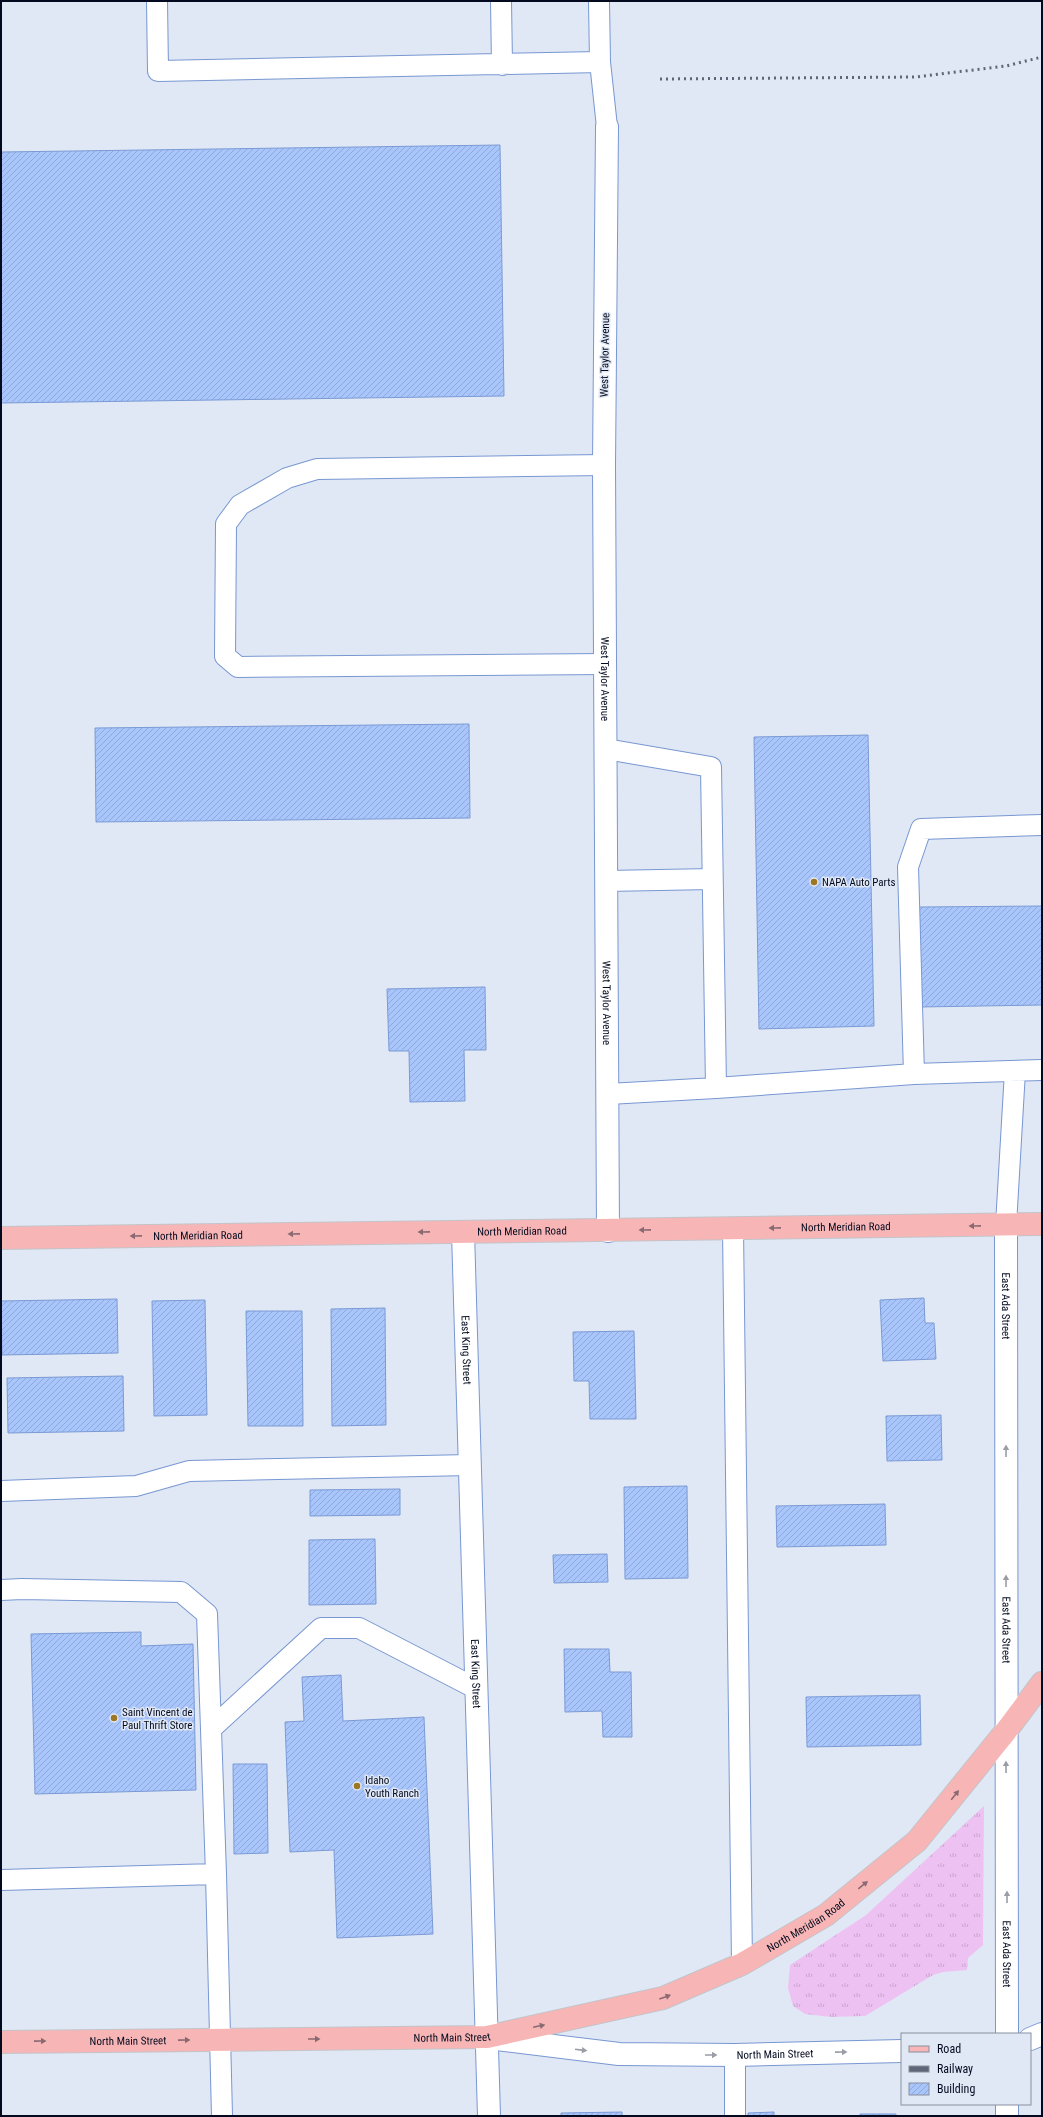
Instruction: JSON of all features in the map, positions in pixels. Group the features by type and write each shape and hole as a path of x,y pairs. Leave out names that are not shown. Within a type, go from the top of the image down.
{"main road":[{"name":"North Meridian Road","path":"1,1238 1042,1224"},
{"name":"North Meridian Road","path":"487,2037 663,1998 742,1964 826,1915 917,1841 1006,1731 1042,1683"},
{"name":"North Main Street","path":"1,2042 487,2037"}],"street":[{"name":"West Taylor Avenue","path":"607,127 604,465 608,1231"},
{"name":"East Ada Street","path":"1006,1225 1007,2033"},
{"name":"East King Street","path":"463,1232 489,2116"},
{"path":"1031,2039 1042,2034"},
{"name":"North Main Street","path":"487,2037 619,2054 735,2054 901,2051"},
{"path":"1007,2105 1007,2116"}],"lane":[{"path":"157,1 158,71 600,62"},
{"path":"501,1 502,65"},
{"path":"599,1 600,62 607,127"},
{"path":"604,465 317,469 287,478 240,505 226,524 225,656 238,667 605,664"},
{"path":"606,749 710,767 716,1088"},
{"path":"914,1074 908,867 921,828 1042,825"},
{"path":"606,881 712,879"},
{"path":"608,1094 914,1074 1042,1070"},
{"path":"1006,1225 1015,1071"},
{"path":"733,1228 742,1964"},
{"path":"1,1491 136,1486 189,1472 470,1465"},
{"path":"1,1590 22,1589 181,1592 207,1614 216,1874 222,2116"},
{"path":"211,1729 321,1628 359,1628 477,1689"},
{"path":"1,1880 216,1874"},
{"path":"735,2054 735,2116"}],"green space":[{"path":"984,1806 983,1945 968,1958 967,1970 943,1972 933,1975 865,2016 831,2017 805,2014 793,2006 788,1988 790,1965 866,1915"}],"building":[{"path":"500,145 504,396 1,403 1,152"},
{"path":"469,724 470,818 96,822 95,728"},
{"name":"NAPA Auto Parts","path":"868,735 874,1026 759,1029 754,737"},
{"path":"1042,906 1042,1005 920,1007 919,907"},
{"path":"485,987 486,1050 464,1050 465,1101 410,1102 409,1051 389,1051 387,989"},
{"path":"924,1298 925,1323 934,1323 936,1359 883,1361 880,1300"},
{"path":"117,1299 118,1353 2,1355 1,1301"},
{"path":"205,1300 207,1415 154,1416 152,1301"},
{"path":"385,1308 386,1425 332,1426 331,1309"},
{"path":"246,1311 302,1311 303,1426 248,1426"},
{"path":"634,1331 636,1419 590,1419 589,1381 574,1381 573,1332"},
{"path":"123,1376 124,1431 8,1433 7,1378"},
{"path":"941,1415 942,1460 887,1461 886,1416"},
{"path":"687,1486 688,1578 625,1579 624,1487"},
{"path":"400,1489 400,1515 310,1516 310,1490"},
{"path":"885,1504 886,1545 777,1547 776,1506"},
{"path":"375,1539 376,1604 309,1605 309,1540"},
{"path":"607,1554 608,1582 554,1583 553,1555"},
{"name":"Saint Vincent de Paul Thrift Store","path":"141,1632 141,1646 193,1644 196,1790 35,1794 31,1634"},
{"path":"564,1649 609,1649 610,1672 631,1672 632,1737 603,1737 602,1711 565,1712"},
{"name":"Idaho Youth Ranch","path":"341,1675 343,1721 424,1717 433,1934 337,1938 334,1850 290,1852 285,1722 304,1721 302,1677"},
{"path":"920,1695 921,1745 807,1747 806,1697"},
{"path":"233,1764 267,1764 268,1853 234,1854"},
{"path":"622,2112 622,2116 561,2116 561,2113"},
{"path":"774,2112 774,2116 748,2116 748,2113"},
{"path":"860,2114 896,2114 896,2116 860,2116"}],"railway":[{"path":"660,79 915,77 1006,66 1042,57"}],"place":[{"name":"NAPA Auto Parts","path":"814,882"},
{"name":"Saint Vincent de Paul Thrift Store","path":"114,1718"},
{"name":"Idaho Youth Ranch","path":"357,1786"}]}
